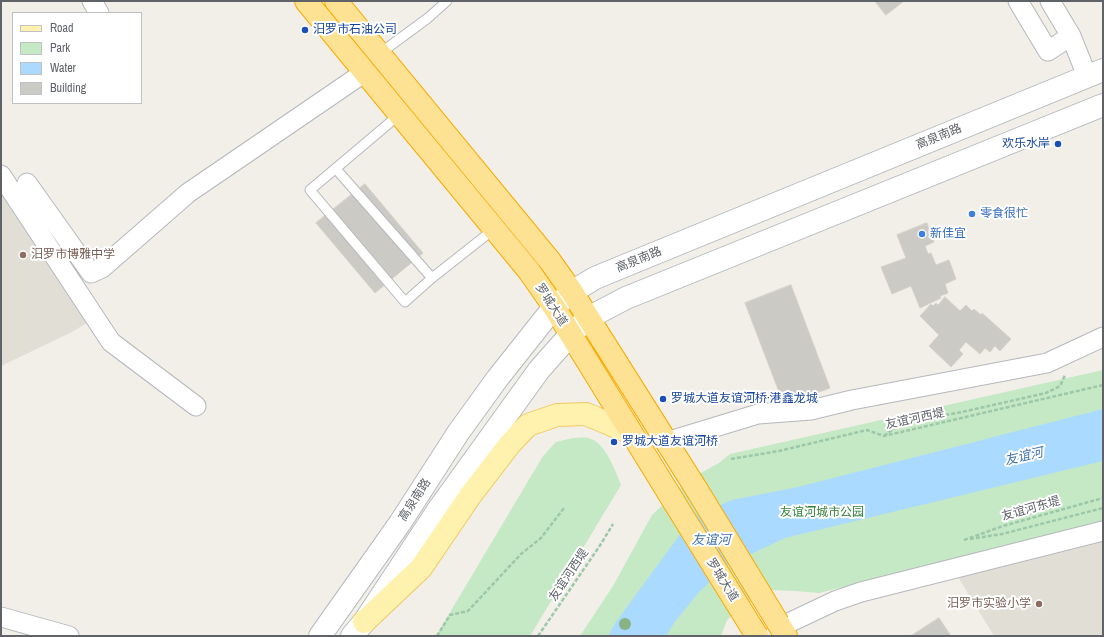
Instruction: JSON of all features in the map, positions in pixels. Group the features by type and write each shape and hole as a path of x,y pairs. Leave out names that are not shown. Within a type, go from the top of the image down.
{"highway":[{"name":"罗城大道","path":"306,1 529,271 554,308 757,636"},
{"name":"罗城大道","path":"336,1 550,261 572,292 697,490 781,629"}],"main road":[{"name":"高泉南路","path":"320,636 400,523 458,433 497,379 554,308 572,292 595,278 1095,73"},
{"name":"高泉南路","path":"358,629 438,510 506,414 539,370 570,335 588,318 626,298 1103,105"},
{"path":"358,629 421,568 470,496 510,444 528,425 557,415 586,414 631,433"}],"street":[{"path":"92,1 98,12"},
{"path":"1018,1 1048,51 1071,36"},
{"path":"1050,1 1095,73"},
{"path":"27,183 91,273 102,268 188,193 365,72"},
{"path":"1,175 111,342 196,406"},
{"path":"666,442 758,414 811,410 852,400 1047,363 1103,337"},
{"path":"781,629 835,601 861,592 1103,531"},
{"path":"1,617 69,636"}],"lane":[{"path":"379,54 428,18 447,1"},
{"path":"400,114 310,190 405,302 432,278 495,229"},
{"path":"336,169 432,278"}],"path":[{"path":"884,436 896,427 907,422 962,412 1046,393 1060,386 1067,371"},
{"name":"友谊河西堤","path":"731,459 779,451 867,430 884,436 1103,385"},
{"name":"友谊河东堤","path":"1103,498 1003,526 964,540 1002,534 1103,508"},
{"path":"437,636 450,615 468,611 521,554 541,538 564,508"},
{"name":"友谊河西堤","path":"538,636 613,524"}],"shaded area":[{"name":"汨罗市博雅中学","path":"1,189 90,321 72,332 1,366"},
{"name":"汨罗市实验小学","path":"1103,537 1103,636 994,636 955,572"}],"green space":[{"name":"友谊河城市公园","path":"1103,370 1103,523 819,593 771,590 750,602 727,620 721,636 580,636 613,586 652,515 678,490 697,475 719,463 730,454"},
{"path":"573,438 588,438 594,440 600,445 609,458 621,485 530,636 436,636 543,456 556,442"}],"water":[{"name":"友谊河","path":"1103,409 1103,461 785,538 728,565 699,592 674,623 666,636 608,636 616,622 692,518 732,500 798,487"}],"building":[{"path":"875,1 904,1 886,15"},
{"path":"365,184 423,253 375,293 316,223"},
{"path":"927,223 934,242 925,246 928,254 931,253 936,265 949,260 956,279 945,284 948,293 920,308 911,286 892,294 881,267 906,258 897,235"},
{"path":"791,285 830,388 784,405 745,303"},
{"path":"945,297 960,311 966,305 972,311 974,309 981,315 982,313 1011,339 1000,351 995,346 990,352 985,348 980,354 966,342 959,350 963,354 951,367 929,346 939,335 920,316 931,304 933,306 936,303 938,305"},
{"path":"939,618 951,636 911,636"}],"place":[{"name":"汨罗市石油公司","path":"305,30"},
{"name":"欢乐水岸","path":"1058,144"},
{"name":"零食很忙","path":"972,214"},
{"name":"新佳宜","path":"922,234"},
{"name":"汨罗市博雅中学","path":"23,255"},
{"name":"罗城大道友谊河桥·港鑫龙城","path":"663,399"},
{"name":"罗城大道友谊河桥","path":"614,442"},
{"name":"汨罗市实验小学","path":"1039,604"}]}
